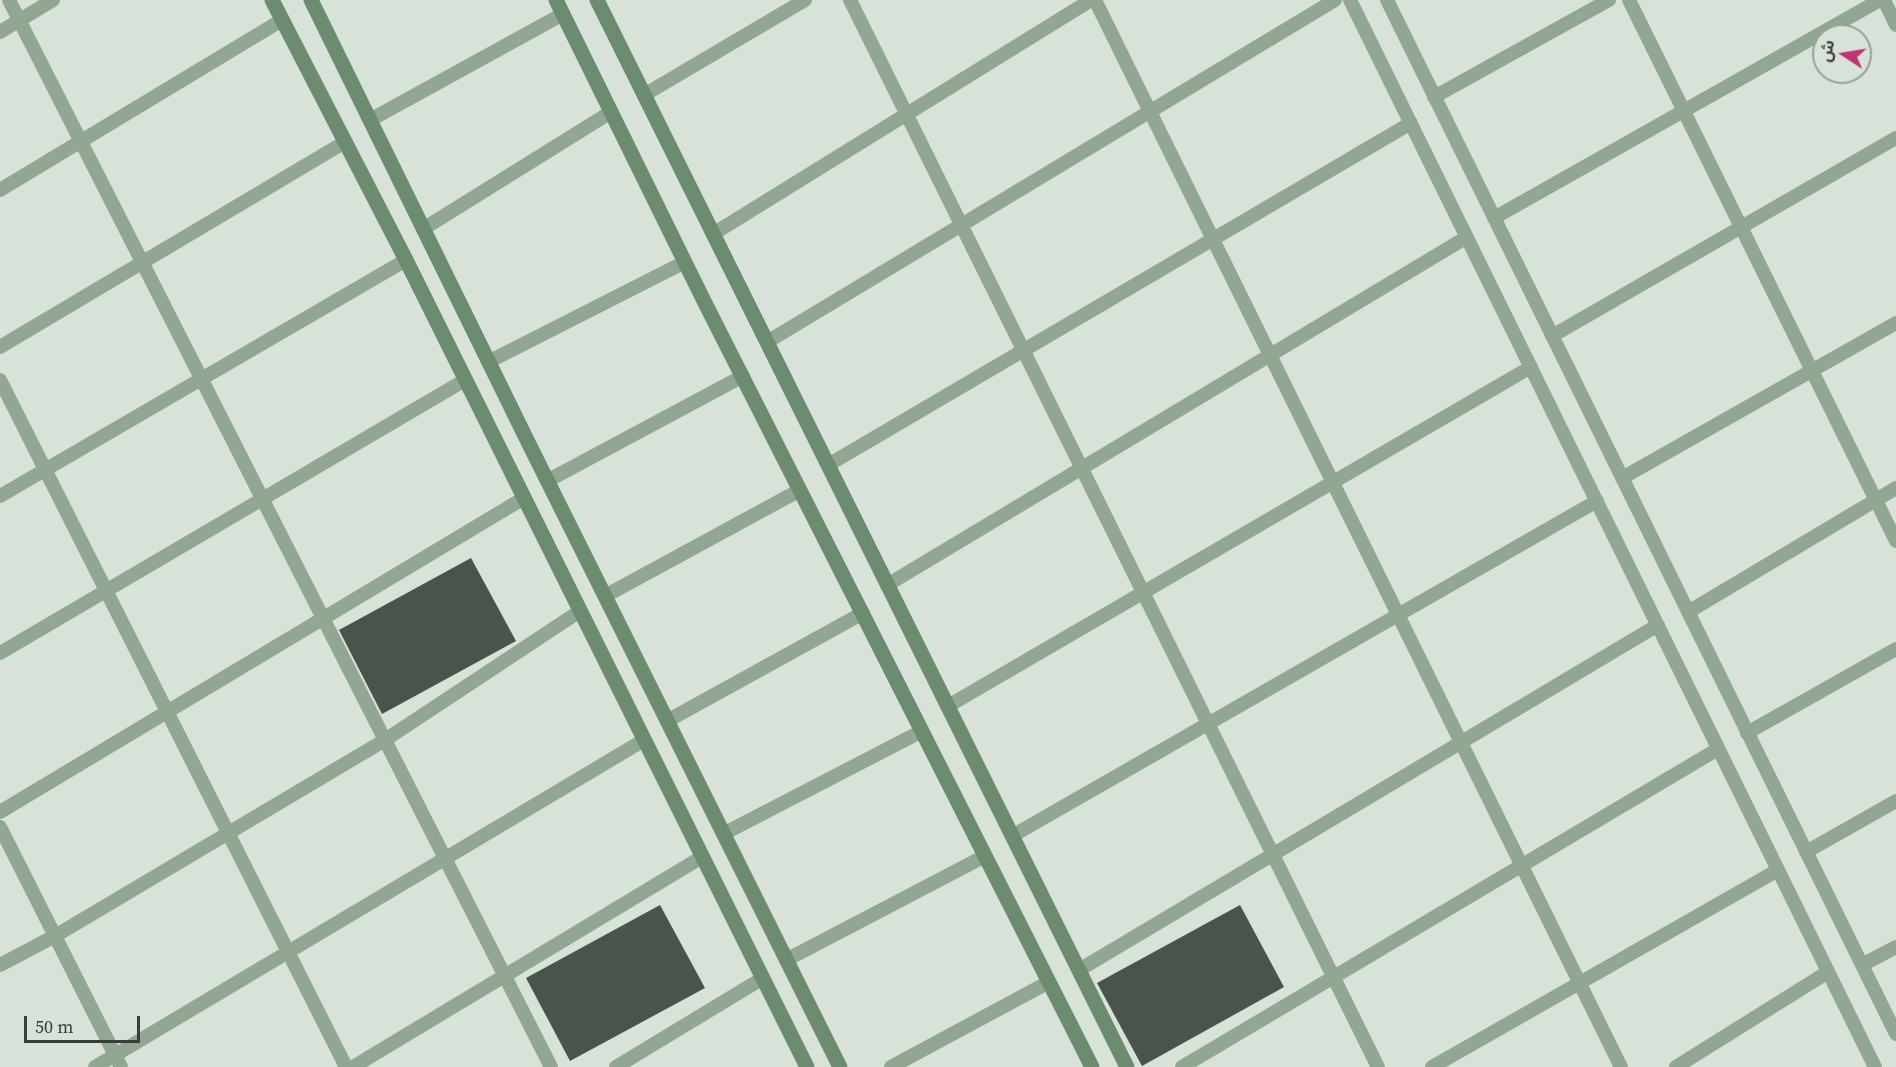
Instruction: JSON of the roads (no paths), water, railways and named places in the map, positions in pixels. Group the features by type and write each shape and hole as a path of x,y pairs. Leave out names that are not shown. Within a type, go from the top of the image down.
{"main road":[{"path":"272,0 406,260 807,1067"},
{"path":"311,0 604,596 840,1067"},
{"path":"597,0 1127,1067"},
{"path":"560,7 742,376 1092,1067"}],"street":[{"path":"9,0 551,1067"},
{"path":"0,32 53,0"},
{"path":"644,95 805,0"},
{"path":"850,0 1378,1067"},
{"path":"713,234 1093,0 1621,1067"},
{"path":"767,342 1335,0"},
{"path":"1350,0 1875,1067"},
{"path":"1387,0 1896,1034"},
{"path":"1434,97 1609,0"},
{"path":"1629,0 1896,541"},
{"path":"1494,218 1882,0 1896,26"},
{"path":"370,120 560,7"},
{"path":"0,190 282,20"},
{"path":"423,229 611,112"},
{"path":"828,465 1411,123"},
{"path":"1552,336 1896,138"},
{"path":"0,347 345,142"},
{"path":"887,585 1467,237"},
{"path":"0,496 406,260"},
{"path":"488,362 685,262"},
{"path":"1622,478 1896,323"},
{"path":"948,706 1531,367"},
{"path":"547,481 742,376"},
{"path":"0,380 346,1067"},
{"path":"0,653 465,380"},
{"path":"1688,612 1896,488"},
{"path":"604,596 800,490"},
{"path":"0,812 524,498"},
{"path":"1012,836 1597,501"},
{"path":"0,965 55,936 385,740 580,611"},
{"path":"667,721 862,614"},
{"path":"1079,970 1658,626"},
{"path":"1747,733 1896,649"},
{"path":"723,834 922,731"},
{"path":"95,1067 118,1061 288,952 644,740"},
{"path":"1182,1067 1719,749"},
{"path":"1806,852 1896,801"},
{"path":"0,827 118,1061"},
{"path":"786,960 986,856"},
{"path":"353,1067 702,857"},
{"path":"1432,1067 1778,870"},
{"path":"1862,965 1896,947"},
{"path":"1676,1067 1828,972"},
{"path":"616,1067 763,978"},
{"path":"891,1067 1049,982"}]}
